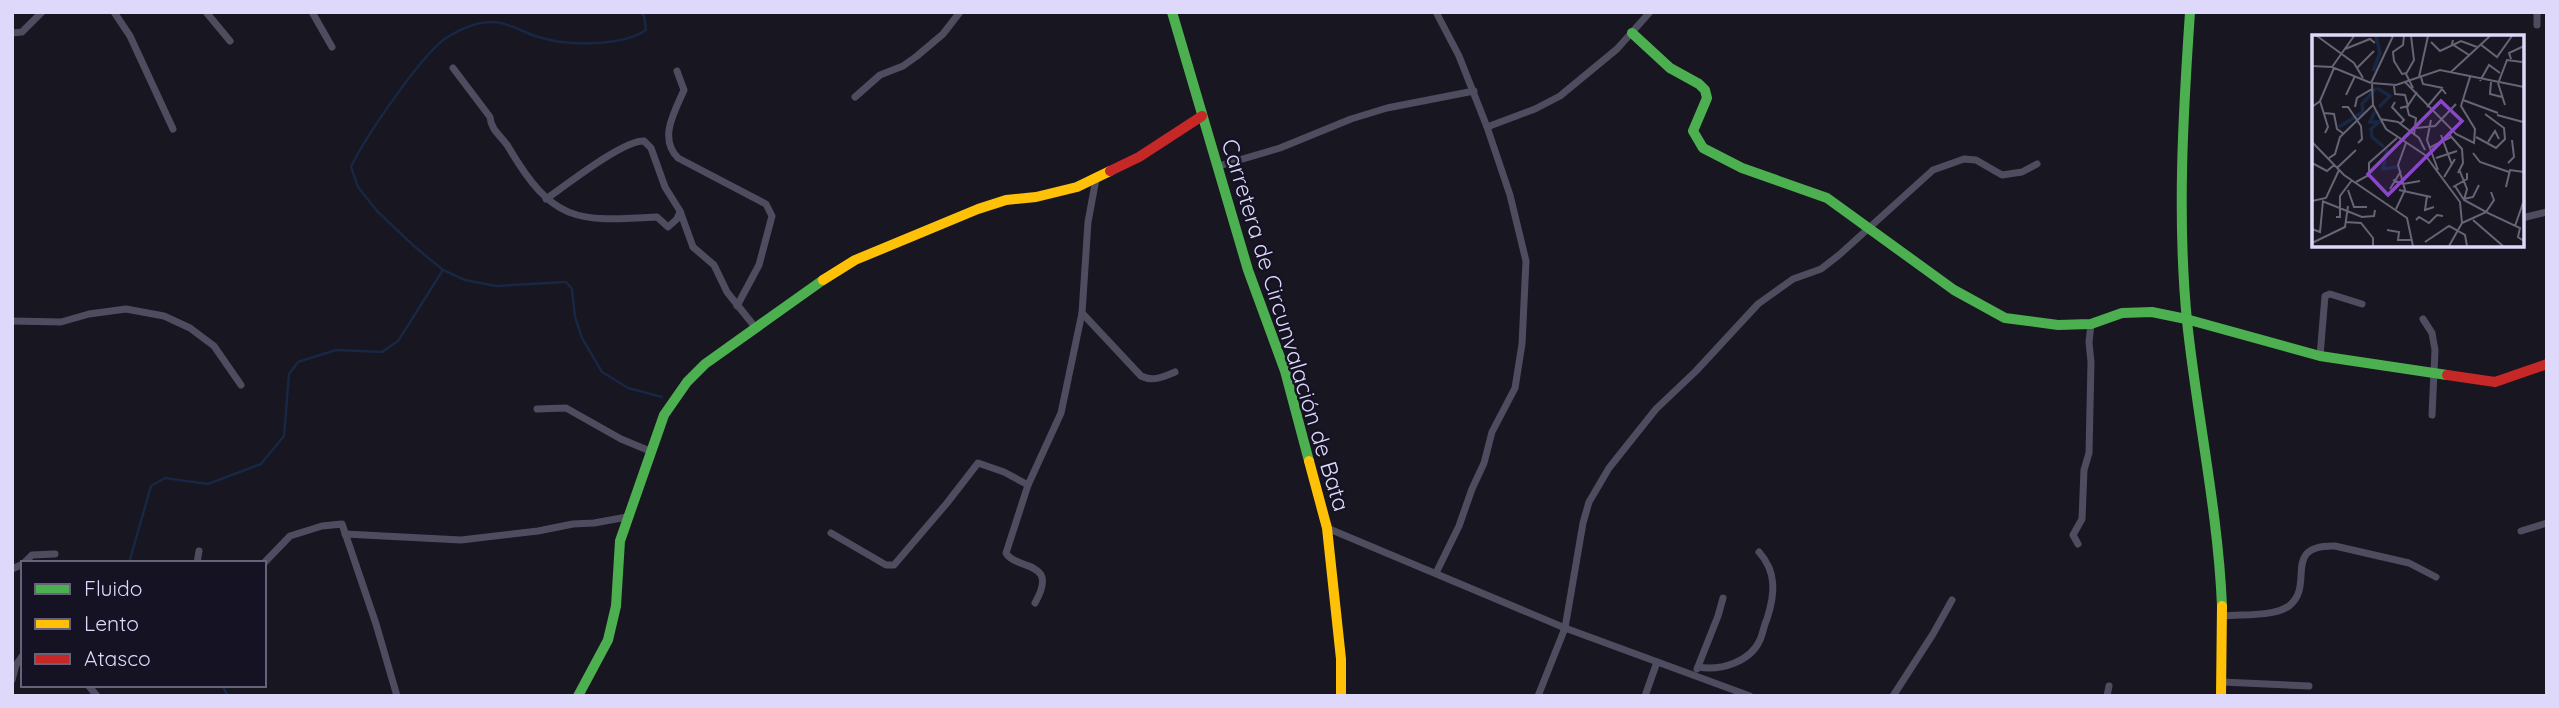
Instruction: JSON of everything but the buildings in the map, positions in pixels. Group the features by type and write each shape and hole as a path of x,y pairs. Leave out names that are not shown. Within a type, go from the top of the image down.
{"street":[{"path":"12,33 22,32 42,12"},
{"path":"114,12 130,36 173,129"},
{"path":"206,12 230,41"},
{"path":"312,12 332,47"},
{"path":"855,97 880,75 903,66 917,56 943,34 960,12"},
{"name":"Carretera de Circunvalación de Bata","path":"1172,12 1248,270 1285,371 1327,528 1341,659 1341,696"},
{"path":"1436,12 1474,91 1510,195 1526,261 1521,357 1514,388 1492,432 1484,463 1459,526 1436,573"},
{"path":"1487,127 1535,109 1560,96 1617,49 1650,12"},
{"path":"2190,12 2179,202 2186,319 2223,616 2221,696"},
{"path":"2537,12 2537,25"},
{"path":"1632,33 1670,68 1705,90 1707,98 1693,131 1703,148 1742,168 1827,198 1912,262 1954,290 2005,318 2058,325 2091,324 2122,313 2152,312 2320,356 2495,383 2547,364"},
{"path":"453,68 490,117 491,126 509,146 517,164 532,185 559,209 589,218 657,217 668,227 677,219 680,211"},
{"path":"677,71 684,90 669,128 668,140 673,152 678,158 766,204 772,216 759,265 737,306"},
{"path":"1219,166 1280,148 1351,119 1387,108 1474,91"},
{"path":"578,696 608,640 616,606 620,541 664,415 687,382 705,364 855,260 1006,200 1060,191 1097,179 1139,157 1202,116"},
{"path":"546,199 606,158 639,140 643,141 651,148 665,187 680,211 693,247 713,265 727,292 755,327"},
{"path":"1538,696 1565,628 1589,502 1596,487 1632,437 1656,409 1696,371 1758,304 1793,279 1821,269 1919,182 1944,164 1964,159 1976,160 2002,175 2011,175 2037,164"},
{"path":"1035,603 1042,584 1040,574 1028,564 1007,557 1006,553 1028,485 1061,413 1082,313 1088,222 1097,179"},
{"path":"2524,218 2547,212"},
{"path":"2320,356 2325,296 2330,294 2362,304"},
{"path":"12,321 61,321 126,309 164,316 190,328 214,346 241,385"},
{"path":"1082,313 1141,376 1158,379 1175,372"},
{"path":"2423,319 2432,334 2432,415"},
{"path":"2078,544 2073,535 2082,519 2084,470 2089,453 2091,324"},
{"path":"537,410 566,408 650,452"},
{"path":"831,533 886,565 894,565 978,463 1004,472 1028,485"},
{"path":"345,534 461,540 627,517"},
{"path":"2521,531 2547,523"},
{"path":"266,561 282,542 300,532 342,524 397,696"},
{"path":"1327,528 1565,628 1750,696"},
{"path":"2223,616 2275,611 2287,607 2300,590 2300,564 2304,556 2323,546 2335,546 2409,563 2437,577"},
{"path":"197,561 199,551"},
{"path":"1698,667 1713,668 1732,664 1746,657 1759,640 1774,596 1770,567 1759,552"},
{"path":"25,561 32,555 55,554"},
{"path":"1694,675 1723,597"},
{"path":"1893,696 1952,600"},
{"path":"12,680 21,658"},
{"path":"1645,696 1657,662"},
{"path":"2222,681 2309,686"},
{"path":"2107,696 2109,686"}],"waterway":[{"path":"640,12 644,16 646,30 610,42 553,41 494,22 472,25 452,34 435,47 408,79 380,118 351,167 358,187 377,211 443,270 465,280 496,286 566,282 572,289 575,317 582,338 602,372 628,388 662,397"},
{"path":"130,561 151,486 165,478 208,484 261,464 284,436 289,374 298,362 336,350 382,352 398,341 443,270"},
{"path":"223,687 228,696"}],"traffic: fast":[{"path":"1172,12 1248,270 1285,371 1309,461"},
{"path":"2190,12 2182,166 2184,282 2191,357 2212,499 2222,606"},
{"path":"1632,33 1670,68 1705,90 1707,98 1693,131 1703,148 1742,168 1827,198 1954,290 2005,318 2058,325 2091,324 2122,313 2152,312 2320,356 2447,375"},
{"path":"578,696 608,640 616,606 620,541 664,415 687,382 705,364 823,280"}],"traffic: slow":[{"path":"823,280 855,260 978,209 1006,200 1036,197 1077,187 1110,171"},
{"path":"1309,461 1327,528 1341,659 1341,696"},
{"path":"2221,696 2222,606"}],"traffic: jam":[{"path":"1110,171 1139,157 1202,116"},
{"path":"2447,375 2495,382 2547,364"}]}
